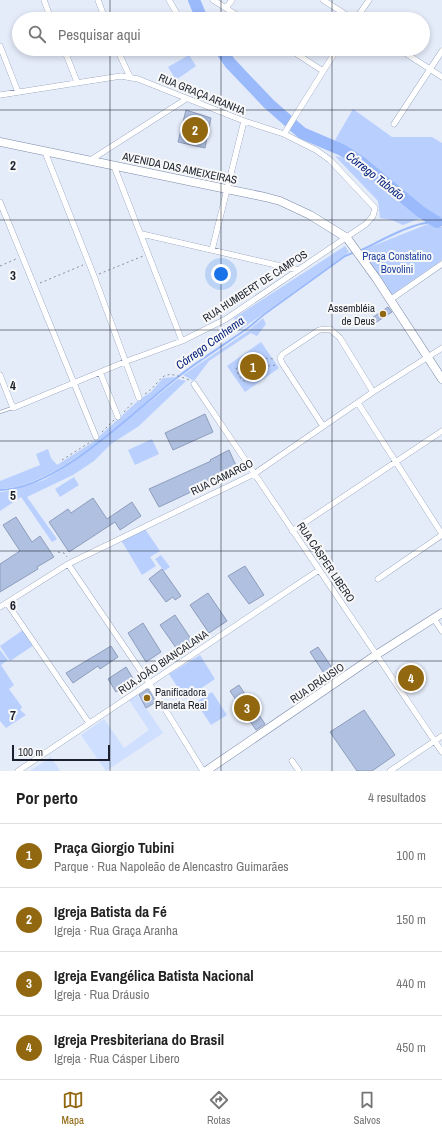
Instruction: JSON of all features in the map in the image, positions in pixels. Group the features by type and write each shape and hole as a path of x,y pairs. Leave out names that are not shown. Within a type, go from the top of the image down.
{"street":[{"path":"44,0 48,12"},
{"path":"98,0 102,12"},
{"path":"169,0 176,12"},
{"path":"213,0 232,12"},
{"path":"226,8 232,0"},
{"path":"323,0 341,12"},
{"path":"361,12 369,0"},
{"path":"0,46 18,92"},
{"path":"394,124 442,51"},
{"path":"67,56 77,82"},
{"path":"120,56 130,77"},
{"path":"300,56 322,71"},
{"path":"284,133 332,56"},
{"path":"410,56 442,77"},
{"name":"RUA GRAÇA ARANHA","path":"0,95 77,82 121,76 130,77 244,121 284,133 323,154 372,203"},
{"path":"89,161 186,99"},
{"path":"212,250 244,121"},
{"name":"AVENIDA DAS AMEIXEIRAS","path":"0,142 265,197 297,208 347,238"},
{"path":"45,152 94,276 139,398"},
{"path":"114,166 142,234 182,341"},
{"path":"0,202 96,437"},
{"name":"RUA HUMBERT DE CAMPOS","path":"13,408 100,372 182,341 226,319 347,238 370,220 375,213 375,208 372,203"},
{"path":"142,234 298,270"},
{"path":"347,238 376,278 442,379"},
{"path":"390,300 442,264"},
{"path":"323,426 281,360 283,354 319,330 330,329 340,338 374,392"},
{"name":"RUA CAMARGO","path":"0,607 68,564 254,474 323,426 442,348"},
{"path":"100,372 118,417"},
{"path":"0,375 13,408"},
{"name":"RUA CÁSPER LIBERO","path":"194,384 442,752"},
{"path":"358,403 395,463 442,534 378,579"},
{"path":"292,531 442,431"},
{"path":"68,564 149,683 204,771"},
{"name":"RUA JOÃO BIANCALANA","path":"18,771 319,570"},
{"path":"7,602 89,723"},
{"name":"RUA DRÁUSIO","path":"204,771 376,655 442,613"},
{"path":"434,619 442,631"},
{"path":"390,771 442,736"},
{"path":"292,761 299,771"}],"lane":[{"path":"0,412 13,408"}],"path":[{"path":"94,276 149,254"},
{"path":"0,266 22,257"},
{"path":"34,286 89,263"},
{"path":"260,356 281,360 267,366 265,370 246,382 241,379 236,369 238,365 252,357 260,356"},
{"path":"260,356 267,366"},
{"path":"172,375 183,378"},
{"path":"58,552 66,556 68,564"}],"shaded area":[{"path":"137,695 163,733 106,771 81,735 104,719 124,748 149,730 129,700"},
{"path":"51,757 60,771 30,771"}],"green space":[{"path":"187,56 190,56 196,66 176,80 168,67"},
{"path":"353,109 392,137 432,137 442,143 442,222 422,211 416,203 335,140"},
{"path":"335,156 345,159 368,172 421,218 403,225 392,220 380,218 378,201"},
{"name":"Praça Constatino Bovolini","path":"428,224 437,224 442,227 442,260 389,297 360,251"},
{"path":"345,246 349,252 239,331 234,318"},
{"path":"263,318 266,324 257,336 251,333 209,361 194,381 183,375 248,331"},
{"path":"261,342 279,368 245,392 227,366"},
{"path":"176,377 116,428 69,462 45,476 22,485 0,489 0,481 40,465 36,454 48,449 51,458 57,465 93,442 140,399 151,392 163,378"},
{"path":"178,379 186,381 139,426 111,444 94,461 73,475 27,497 57,539 52,542 21,497 0,511 0,492 44,480 62,469 95,446"},
{"path":"152,439 159,454 135,465 128,450"},
{"path":"74,477 79,485 60,497 55,489"},
{"path":"145,529 160,551 150,557 156,566 142,575 121,540"},
{"path":"161,555 170,567 164,571 155,559"},
{"path":"23,630 34,645 10,661 0,646"},
{"path":"0,650 8,660 1,665 14,685 9,689 22,707 20,710 26,715 6,728 0,721"},
{"path":"200,655 215,679 185,699 169,674"},
{"path":"212,692 227,715 211,725 196,702"}],"building":[{"path":"186,110 211,118 205,148 178,142"},
{"name":"Assembléia de Deus","path":"388,307 392,312 375,323 372,318"},
{"path":"205,414 213,432 173,450 165,433"},
{"path":"229,450 238,470 159,507 149,489 211,461 210,460"},
{"path":"93,498 107,519 132,502 141,516 120,530 115,522 69,552 49,522 68,509 71,513"},
{"path":"16,517 32,542 40,536 54,557 37,567 38,569 0,592 0,564 20,551 3,525"},
{"path":"245,566 264,595 249,604 228,576"},
{"path":"162,569 181,596 175,600 173,597 166,602 149,579"},
{"path":"208,593 227,621 209,633 190,605"},
{"path":"175,615 193,642 179,652 160,625"},
{"path":"143,623 161,652 146,662 128,633"},
{"path":"111,646 118,657 100,669 98,666 73,683 66,673"},
{"path":"318,647 335,672 327,678 310,652"},
{"path":"126,667 134,680 116,692 108,679"},
{"path":"414,667 422,679 409,689 400,676"},
{"path":"239,685 265,724 256,730 230,691"},
{"name":"Panificadora Planeta Real","path":"148,689 156,702 146,708 139,695"},
{"path":"364,710 395,755 372,771 357,771 330,732"}],"waterway":[{"name":"Córrego Taboão","path":"194,0 199,12"},
{"name":"Córrego Taboão","path":"225,56 269,104 302,133 342,150 362,163 421,212 437,222"},
{"name":"Córrego Canhema","path":"359,251 413,226 424,223 442,225"},
{"name":"Córrego Canhema","path":"0,490 23,486 47,476 72,462 183,373 248,328 266,313 345,256 355,252"}],"place":[{"name":"Igreja Batista da Fé","path":"195,130"},
{"name":"Assembléia de Deus","path":"383,314"},
{"name":"Praça Giorgio Tubini","path":"253,367"},
{"name":"Igreja Presbiteriana do Brasil","path":"411,678"},
{"name":"Panificadora Planeta Real","path":"147,698"},
{"name":"Igreja Evangélica Batista Nacional","path":"247,708"}]}
